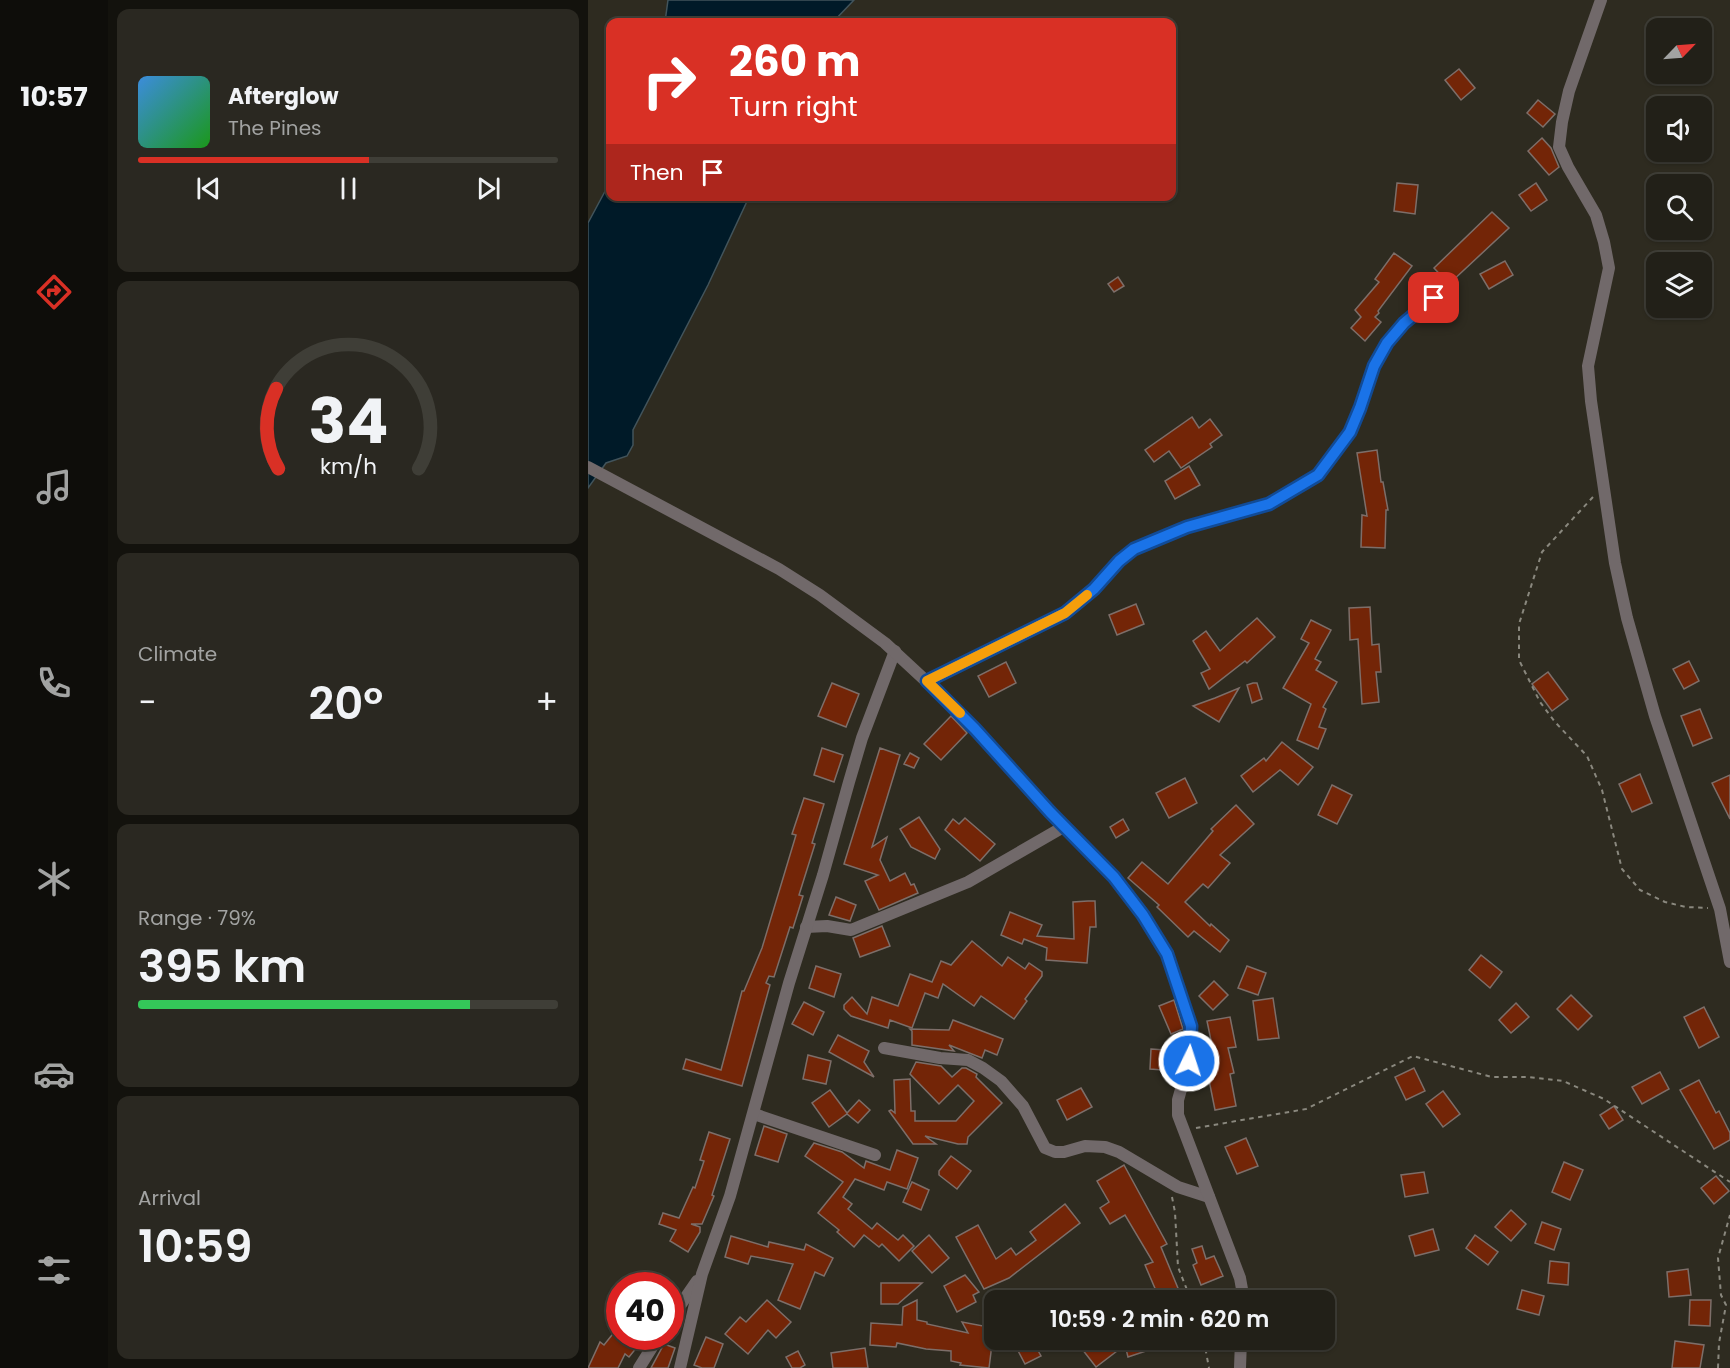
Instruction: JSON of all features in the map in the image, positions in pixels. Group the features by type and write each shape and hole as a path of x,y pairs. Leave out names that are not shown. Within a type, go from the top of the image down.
{"street":[{"path":"1601,0 1569,91 1559,147 1596,215 1605,242 1609,268 1588,366 1591,401 1615,563 1641,672 1720,909 1730,962"},
{"path":"927,681 1065,613 1094,589 1119,561 1134,549 1187,527 1269,504 1318,475 1350,432 1374,366 1387,343 1404,323 1434,298"},
{"path":"588,467 779,569 820,595 895,651 975,729 1129,895 1167,954 1191,1026 1189,1061 1178,1100 1178,1115 1240,1278 1242,1290"},
{"path":"680,1368 702,1274 730,1196 862,738 895,651"},
{"path":"806,927 826,926 851,930 968,882 1065,826"},
{"path":"884,1048 940,1058 968,1060 1001,1081 1023,1106 1045,1148 1055,1152 1085,1146 1105,1147 1119,1152 1178,1187 1209,1197"},
{"path":"754,1114 875,1155"},
{"path":"684,1300 702,1274"},
{"path":"639,1368 650,1350"},
{"path":"1240,1368 1241,1350"}],"path":[{"path":"1602,480 1591,500 1542,552 1519,624 1519,660 1540,702 1555,722 1587,756 1602,790 1622,870 1640,890 1665,902 1686,907 1720,909"},
{"path":"1182,1130 1306,1109 1413,1056 1492,1077 1527,1077 1563,1081 1604,1099 1730,1182"},
{"path":"1178,1187 1172,1199 1175,1212 1178,1267 1187,1290"},
{"path":"1718,1368 1719,1343 1726,1305 1721,1295 1718,1258 1730,1215"},
{"path":"1206,1350 1209,1368"}],"water":[{"path":"668,0 854,0 837,18 666,18"},
{"path":"606,189 606,201 747,201 708,285 633,430 633,445 627,456 606,463 588,488 588,223"}],"building":[{"path":"1459,69 1475,88 1461,100 1445,80"},
{"path":"1538,100 1555,114 1543,127 1527,113"},
{"path":"1542,138 1551,148 1559,167 1549,175 1528,151"},
{"path":"1397,183 1418,185 1415,214 1394,211"},
{"path":"1536,183 1547,200 1531,211 1519,195"},
{"path":"1492,212 1509,228 1449,284 1434,268"},
{"path":"1394,253 1412,266 1378,311 1375,317 1381,322 1365,341 1351,328 1361,317 1355,310 1379,282 1375,279"},
{"path":"1505,261 1513,275 1489,289 1480,274"},
{"path":"1118,277 1124,286 1114,292 1108,284"},
{"path":"1192,417 1199,428 1210,419 1222,435 1210,444 1212,447 1181,468 1169,451 1154,462 1145,450"},
{"path":"1377,450 1381,482 1383,482 1388,510 1386,510 1385,548 1361,547 1362,515 1367,516 1357,453"},
{"path":"1189,466 1200,485 1175,499 1165,481"},
{"path":"1136,604 1144,624 1117,635 1109,615"},
{"path":"1370,607 1372,645 1379,644 1381,672 1376,672 1379,702 1362,704 1358,639 1350,640 1349,608"},
{"path":"1257,618 1275,637 1247,663 1245,661 1209,689 1201,673 1210,669 1193,641 1206,631 1220,651"},
{"path":"1311,620 1331,630 1315,659 1321,662 1316,670 1337,682 1323,707 1326,709 1319,727 1326,729 1318,749 1297,740 1311,704 1283,688 1309,643 1301,639"},
{"path":"1689,661 1699,681 1684,689 1673,669"},
{"path":"1006,662 1016,683 989,697 978,676"},
{"path":"1548,672 1568,699 1552,711 1532,684"},
{"path":"832,683 859,694 846,727 818,716"},
{"path":"1257,683 1262,699 1252,703 1247,685"},
{"path":"1239,688 1219,722 1193,706 1215,698"},
{"path":"1700,709 1712,738 1693,746 1681,716"},
{"path":"951,716 967,733 941,760 924,744"},
{"path":"1282,742 1313,767 1298,785 1280,770 1253,792 1241,776 1264,758 1266,761"},
{"path":"822,748 843,755 834,782 814,775"},
{"path":"880,748 900,755 872,847 887,837 880,860 890,881 905,873 918,893 879,910 865,881 878,875 844,864"},
{"path":"910,753 919,758 914,768 904,764"},
{"path":"1640,774 1652,803 1632,812 1619,784"},
{"path":"1730,775 1730,819 1712,783"},
{"path":"1185,778 1197,803 1169,818 1156,793"},
{"path":"1332,785 1352,795 1337,824 1318,815"},
{"path":"804,798 824,804 812,843 815,844 799,895 803,896 793,928 790,927 774,977 769,976 766,983 770,985 742,1086 683,1069 686,1059 721,1070 742,991 744,991 762,948 796,835 792,834"},
{"path":"1236,805 1254,824 1220,855 1230,863 1208,888 1203,884 1185,902 1210,926 1211,924 1229,940 1220,952 1194,931 1188,937 1157,907 1159,905 1128,878 1142,862 1168,884 1213,831 1211,829"},
{"path":"919,817 940,849 935,859 911,847 900,829"},
{"path":"965,818 995,844 980,861 945,830 953,819 959,824"},
{"path":"1123,819 1129,830 1116,838 1110,827"},
{"path":"836,897 856,905 850,921 829,915"},
{"path":"1095,901 1096,927 1090,927 1087,963 1046,960 1047,948 1024,939 1022,944 1001,935 1010,912 1042,925 1037,936 1074,939 1073,902"},
{"path":"882,926 890,946 860,957 853,938"},
{"path":"972,941 1002,966 1008,957 1025,969 1029,963 1042,972 1042,976 1014,1019 981,996 974,1006 943,984 938,998 925,993 912,1028 890,1020 888,1028 851,1016 844,1009 844,1005 852,997 867,1014 872,997 898,1006 910,974 932,982 941,961 951,965"},
{"path":"1481,955 1502,972 1490,988 1469,970"},
{"path":"816,966 841,974 834,997 809,988"},
{"path":"1247,966 1266,973 1258,995 1238,988"},
{"path":"1214,981 1228,995 1213,1010 1199,996"},
{"path":"1571,995 1592,1016 1578,1030 1557,1009"},
{"path":"1273,998 1279,1038 1258,1040 1253,1001"},
{"path":"1174,1000 1183,1029 1171,1034 1159,1006"},
{"path":"804,1002 824,1012 813,1035 792,1024"},
{"path":"1516,1003 1529,1017 1511,1033 1499,1020"},
{"path":"1704,1007 1719,1037 1699,1048 1684,1017"},
{"path":"1230,1017 1236,1047 1228,1048 1234,1073 1230,1074 1236,1106 1215,1110 1209,1080 1213,1079 1208,1056 1214,1055 1207,1021"},
{"path":"953,1020 1003,1039 997,1055 985,1050 982,1058 949,1045 954,1051 912,1045 910,1029 949,1030"},
{"path":"838,1035 869,1051 864,1062 874,1077 829,1052"},
{"path":"1151,1049 1165,1050 1163,1070 1150,1069"},
{"path":"808,1055 831,1061 826,1084 803,1079"},
{"path":"916,1062 941,1066 952,1077 962,1068 966,1068 977,1074 976,1077 1002,1103 968,1137 967,1144 925,1136 936,1144 913,1144 889,1111 895,1113 894,1080 910,1079 911,1111 915,1111 915,1121 956,1121 974,1101 958,1085 939,1104 910,1074"},
{"path":"1414,1068 1425,1091 1406,1100 1395,1077"},
{"path":"1660,1072 1669,1089 1642,1104 1632,1087"},
{"path":"1699,1080 1716,1113 1719,1111 1730,1133 1730,1140 1714,1149 1680,1090"},
{"path":"1081,1088 1092,1107 1067,1120 1057,1100"},
{"path":"830,1090 847,1113 859,1100 870,1110 858,1123 847,1114 829,1127 812,1103"},
{"path":"1443,1091 1460,1114 1443,1127 1426,1104"},
{"path":"1614,1106 1623,1120 1609,1129 1600,1115"},
{"path":"764,1126 787,1134 778,1162 755,1155"},
{"path":"709,1132 730,1139 712,1195 714,1196 702,1224 691,1224 700,1227 700,1232 688,1252 670,1241 676,1230 659,1224 663,1213 679,1218 693,1187 695,1188 704,1161 700,1160"},
{"path":"1246,1138 1258,1166 1237,1174 1225,1147"},
{"path":"814,1143 842,1152 864,1168 866,1161 890,1170 897,1150 918,1158 907,1189 887,1182 884,1190 855,1179 843,1197 852,1204 848,1209 872,1229 877,1223 898,1240 903,1235 914,1246 899,1261 882,1244 879,1247 864,1235 854,1247 837,1232 839,1230 818,1213 843,1182 805,1156"},
{"path":"951,1156 971,1171 957,1189 939,1175 939,1171"},
{"path":"1564,1162 1583,1170 1570,1200 1552,1192"},
{"path":"1124,1165 1167,1244 1161,1247 1179,1290 1156,1290 1145,1265 1153,1262 1125,1215 1110,1224 1100,1208 1109,1202 1097,1181"},
{"path":"1424,1172 1428,1193 1405,1197 1401,1175"},
{"path":"1716,1176 1729,1191 1714,1204 1701,1188"},
{"path":"912,1182 929,1190 921,1210 903,1202"},
{"path":"1065,1204 1080,1223 1009,1278 984,1289 956,1237 978,1225 996,1259 1011,1248 1016,1255 1036,1240 1030,1232"},
{"path":"1511,1210 1526,1224 1511,1241 1495,1227"},
{"path":"1542,1222 1561,1229 1554,1250 1535,1243"},
{"path":"1433,1229 1439,1250 1415,1256 1409,1236"},
{"path":"929,1235 949,1258 932,1273 912,1251"},
{"path":"1475,1235 1498,1252 1488,1265 1466,1248"},
{"path":"731,1236 768,1247 769,1242 804,1250 806,1244 833,1258 824,1276 815,1272 800,1309 778,1300 793,1264 751,1256 748,1264 725,1257"},
{"path":"1202,1246 1206,1259 1214,1256 1223,1276 1201,1285 1193,1265 1197,1263 1192,1249"},
{"path":"1550,1261 1569,1263 1568,1285 1548,1283"},
{"path":"1688,1269 1691,1295 1669,1297 1667,1272"},
{"path":"965,1275 979,1292 973,1295 976,1302 957,1312 944,1286"},
{"path":"881,1283 922,1283 898,1304 881,1304"},
{"path":"1522,1290 1544,1296 1539,1315 1517,1309"},
{"path":"767,1300 791,1322 776,1338 768,1330 748,1354 725,1334 740,1317 746,1322"},
{"path":"917,1300 917,1320 927,1322 927,1324 968,1333 962,1322 984,1326 984,1350 991,1350 989,1368 960,1365 961,1363 951,1361 951,1351 897,1343 896,1347 870,1345 871,1323 902,1325 903,1307"},
{"path":"1690,1300 1711,1300 1710,1326 1689,1325"},
{"path":"706,1337 723,1344 714,1368 694,1365"},
{"path":"1675,1341 1704,1345 1700,1368 1672,1368"},
{"path":"600,1342 604,1345 606,1342 606,1350 635,1350 629,1357 625,1354 618,1368 588,1368"},
{"path":"865,1348 868,1368 833,1368 831,1353"},
{"path":"661,1350 674,1350 668,1368 651,1368"},
{"path":"1018,1350 1038,1350 1041,1356 1025,1364"},
{"path":"1083,1350 1118,1350 1096,1367"},
{"path":"1126,1350 1149,1350 1128,1357"},
{"path":"798,1351 805,1365 792,1368 786,1357"}],"slow traffic":[{"path":"960,713 927,681 1065,613 1087,595"}],"route":[{"path":"1189,1061 1191,1026 1167,954 1143,915 1114,877 927,681 1065,613 1094,589 1119,561 1134,549 1187,527 1269,504 1318,475 1350,432 1374,366 1387,343 1404,323 1434,298"}]}
